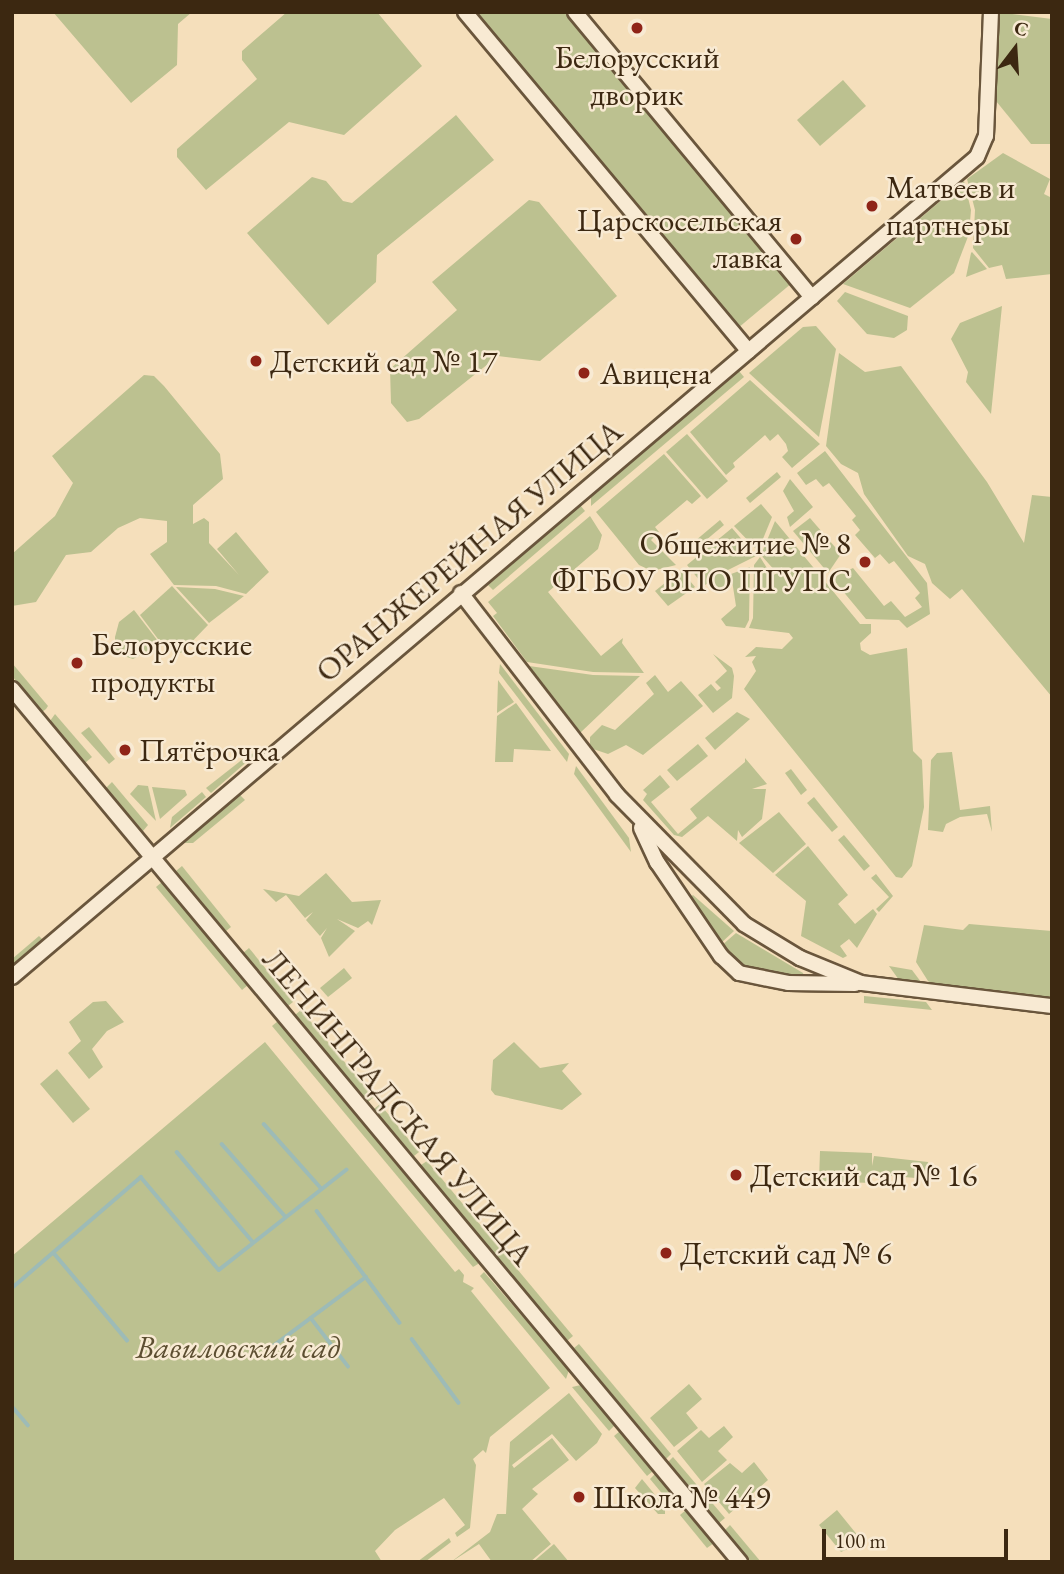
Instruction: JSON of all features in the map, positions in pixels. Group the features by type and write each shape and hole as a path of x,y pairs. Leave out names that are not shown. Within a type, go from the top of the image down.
{"street":[{"path":"466,12 748,351"},
{"path":"575,12 812,297"},
{"name":"ОРАНЖЕРЕЙНАЯ УЛИЦА","path":"12,977 977,157 986,136 991,12"},
{"path":"461,593 638,820 744,923 800,958 861,983"},
{"name":"ЛЕНИНГРАДСКАЯ УЛИЦА","path":"12,689 740,1562"},
{"path":"638,820 657,862 721,956 738,973 799,984 861,983 1052,1006"}],"green space":[{"path":"53,12 192,12 178,24 177,65 131,103"},
{"path":"287,12 377,12 422,66 344,135 289,122 206,190 177,157 177,149 257,79 242,60 242,51"},
{"path":"475,12 566,12 792,283 738,328"},
{"path":"997,12 1052,19 1052,144 1031,144 996,101"},
{"path":"843,80 866,106 820,146 797,120"},
{"path":"456,115 494,160 377,255 376,282 328,325 247,233 312,177 326,181 343,201 352,203"},
{"path":"1003,153 1050,179 1044,194 1052,198 1052,274 1006,279 1002,265 989,268 973,248 975,210 967,179"},
{"path":"964,181 971,210 969,234 954,273 910,308 843,284"},
{"path":"529,200 539,202 617,296 540,361 498,356 419,419 407,422 391,403 390,369 457,310 432,282"},
{"path":"971,253 987,269 966,277"},
{"path":"845,292 908,316 907,330 894,338 867,334 837,301"},
{"path":"1002,306 991,414 966,382 968,372 951,339 960,323"},
{"path":"816,326 836,349 819,437 749,373 803,327"},
{"path":"839,353 865,372 901,366 987,482 1024,543 1032,495 1052,497 1052,697 962,589 950,599 932,583 925,564 908,556 864,494 858,473 841,464 826,446"},
{"path":"739,371 744,377 591,506 591,497"},
{"path":"144,375 154,376 164,386 220,454 223,479 193,505 193,524 204,518 209,522 209,543 239,575 217,549 236,532 269,572 246,594 216,586 174,585 150,554 167,542 167,521 140,518 118,528 91,552 66,555 36,602 12,606 12,554 55,516 73,483 52,456"},
{"path":"750,380 820,444 792,468 782,457 788,451 778,434 770,441 765,435 733,463 735,467 726,475 690,432"},
{"path":"687,434 728,481 707,499 666,452"},
{"path":"825,451 927,583 930,614 907,628 899,620 866,619 832,578 853,568 884,606 891,601 905,617 922,607 915,598 920,593 894,561 889,564 880,554 875,558 855,535 860,530 852,520 856,516 829,483 823,487 816,479 806,485 797,473"},
{"path":"664,454 701,496 692,504 687,500 655,527 659,532 651,540 676,565 652,571 639,565 596,512"},
{"path":"777,472 781,477 750,503 746,498"},
{"path":"790,479 813,507 790,527 787,517 794,511 783,491"},
{"path":"761,504 772,517 758,551 734,526"},
{"path":"580,505 585,511 493,590 488,585"},
{"path":"590,516 602,535 598,549 548,592 601,656 623,638 622,643 644,673 593,672 527,662 493,616 497,613 488,602"},
{"path":"810,518 841,554 828,573 793,531"},
{"path":"720,520 724,525 693,551 689,546"},
{"path":"775,521 860,624 871,624 871,633 860,643 861,650 870,655 907,648 913,751 922,760 924,807 912,866 902,878 896,877 744,689 756,671 752,662 756,656 745,657 756,647 782,649 793,638 789,633 749,628 753,618 754,565 760,557 772,576 777,573 761,555"},
{"path":"732,528 756,556 728,570 726,588 721,590 710,581 704,586 687,565"},
{"path":"750,567 749,620 745,628 726,626 721,619 736,606 731,574"},
{"path":"681,570 695,587 668,606 655,591"},
{"path":"172,586 208,625 181,653 164,647 140,615"},
{"path":"176,587 215,589 244,596 209,623"},
{"path":"134,610 161,645 133,659 115,653 115,637 119,622"},
{"path":"713,654 732,668 734,676 732,698 713,713 698,695 711,684 717,691 721,688 715,682 727,671"},
{"path":"12,663 48,706 42,712 12,676"},
{"path":"500,664 569,754 567,762 499,673"},
{"path":"529,666 593,675 640,676 580,733"},
{"path":"655,675 668,692 681,681 703,706 643,755 626,745 608,754 590,748 590,737 602,725 615,730 654,694 646,683"},
{"path":"498,680 514,702 497,713"},
{"path":"516,703 551,751 514,749 513,762 495,762 497,716"},
{"path":"737,712 750,719 715,750 705,738"},
{"path":"55,714 92,757 85,763 50,721"},
{"path":"89,727 115,759 109,764 81,733"},
{"path":"698,744 708,756 677,781 667,770"},
{"path":"258,752 211,793 206,788 248,755"},
{"path":"952,752 960,810 990,806 992,832 987,814 960,817 946,824 943,832 928,830 931,760 937,753"},
{"path":"745,758 767,784 752,789 766,789 762,819 742,837 738,830 737,841 708,816 682,837 674,835 643,800 647,794 643,790 660,775 670,787 651,802 678,834 697,818 690,809 745,762"},
{"path":"576,766 629,838 631,852 574,774"},
{"path":"791,769 807,790 801,795 785,773"},
{"path":"112,782 148,825 143,831 106,788"},
{"path":"138,785 148,786 156,821 130,794"},
{"path":"152,787 185,790 187,795 160,819"},
{"path":"202,792 206,797 170,828 172,817"},
{"path":"240,795 245,800 193,843 184,843"},
{"path":"814,797 838,827 832,832 807,803"},
{"path":"779,812 806,844 773,873 739,843"},
{"path":"844,835 870,866 864,871 838,840"},
{"path":"808,846 848,895 838,904 855,924 873,909 877,914 857,948 849,939 840,946 847,956 843,958 801,936 806,901 775,875"},
{"path":"182,866 231,927 226,931 176,871"},
{"path":"326,873 352,902 381,900 372,925 368,921 358,928 337,919 355,931 329,957 321,938 327,928 320,936 306,920 313,912 305,918 286,895 276,902 263,889 299,896"},
{"path":"876,874 893,896 879,912 876,909 889,897 871,878"},
{"path":"162,882 248,985 242,990 156,887"},
{"path":"693,895 734,931 720,944 689,898"},
{"path":"969,924 1052,931 1052,998 936,986 928,981 916,962 924,925 963,930"},
{"path":"736,933 804,976 753,973 737,963 721,946"},
{"path":"39,936 43,940 12,966 12,959"},
{"path":"249,948 293,1002 288,1006 243,953"},
{"path":"889,966 912,970 921,982 899,980"},
{"path":"344,968 352,978 328,997 320,988"},
{"path":"864,996 926,1002 932,1010 864,1003"},
{"path":"106,1001 124,1022 107,1031 92,1049 103,1067 89,1079 68,1053 81,1041 69,1022 93,1002"},
{"path":"301,1010 374,1097 368,1102 295,1015"},
{"path":"278,1021 478,1260 478,1264 473,1267 272,1026"},
{"name":"Вавиловский сад","path":"265,1042 455,1272 459,1269 464,1275 463,1282 474,1288 471,1291 550,1388 490,1437 486,1453 483,1450 473,1459 476,1465 470,1528 457,1537 455,1533 465,1525 444,1498 395,1530 375,1551 382,1562 12,1562 12,1256"},
{"path":"514,1042 540,1068 569,1063 562,1071 582,1094 562,1110 495,1095 491,1090 493,1060"},
{"path":"57,1069 90,1109 73,1123 40,1084"},
{"path":"380,1104 419,1152 414,1156 374,1109"},
{"path":"820,1151 872,1153 872,1166 874,1156 928,1162 926,1179 872,1174 871,1183 819,1181"},
{"path":"427,1161 573,1336 567,1341 421,1165"},
{"path":"484,1272 569,1370 566,1379 480,1276"},
{"path":"579,1344 671,1454 666,1459 574,1348"},
{"path":"689,1384 702,1399 686,1413 698,1428 674,1447 650,1418"},
{"path":"581,1385 615,1425 609,1431 572,1387"},
{"path":"569,1393 602,1434 597,1443 576,1461 552,1434 512,1465 514,1468 552,1438 569,1460 532,1489 538,1494 522,1509 551,1544 530,1562 492,1562 479,1544 451,1562 490,1532 497,1514 506,1514 510,1442"},
{"path":"724,1426 733,1437 718,1451 727,1460 702,1482 677,1451 701,1430 709,1438"},
{"path":"620,1431 653,1471 647,1476 614,1436"},
{"path":"673,1457 725,1518 719,1523 668,1462"},
{"path":"754,1462 768,1480 729,1514 704,1484 730,1463 742,1473"},
{"path":"655,1474 680,1504 675,1509 650,1479"},
{"path":"642,1479 665,1507 665,1514 658,1514 635,1488"},
{"path":"686,1510 714,1543 707,1548 680,1515"},
{"path":"837,1510 863,1542 841,1552 819,1525"},
{"path":"730,1525 761,1562 751,1562 725,1530"},
{"path":"449,1538 451,1542 425,1562 417,1562"},
{"path":"554,1544 569,1562 533,1562"}],"waterway":[{"path":"264,1124 321,1188"},
{"path":"222,1144 285,1216"},
{"path":"177,1152 253,1242"},
{"path":"12,1288 141,1177 219,1270 346,1170"},
{"path":"317,1211 400,1323"},
{"path":"54,1253 127,1340"},
{"path":"272,1347 366,1277"},
{"path":"311,1318 348,1366"},
{"path":"412,1339 459,1403"},
{"path":"12,1406 28,1425"}],"place":[{"name":"Белорусский дворик","path":"637,28"},
{"name":"Матвеев и партнеры","path":"872,206"},
{"name":"Царскосельская лавка","path":"796,239"},
{"name":"Детский сад № 17","path":"256,361"},
{"name":"Авицена","path":"584,373"},
{"name":"Общежитие № 8 ФГБОУ ВПО ПГУПС","path":"865,562"},
{"name":"Белорусские продукты","path":"77,663"},
{"name":"Пятёрочка","path":"125,750"},
{"name":"Детский сад № 16","path":"736,1175"},
{"name":"Детский сад № 6","path":"666,1253"},
{"name":"Школа № 449","path":"579,1497"}]}
